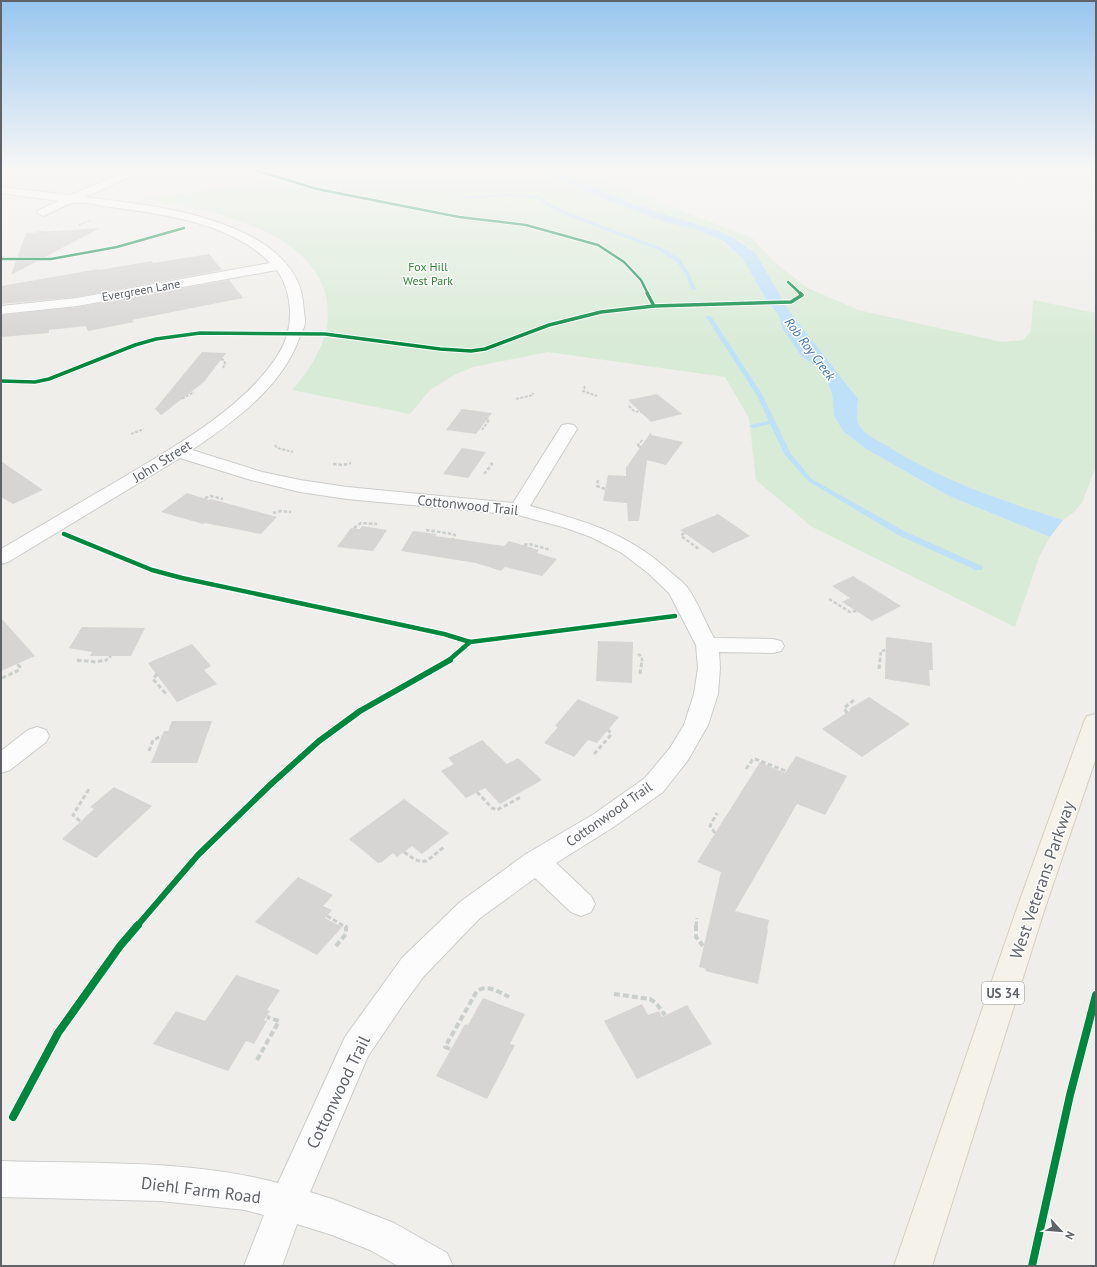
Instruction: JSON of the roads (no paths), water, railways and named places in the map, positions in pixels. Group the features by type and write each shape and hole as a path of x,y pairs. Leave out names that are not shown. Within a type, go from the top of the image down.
{"main road":[{"name":"West Veterans Parkway","path":"913,1266 1030,911 1096,722"}],"street":[{"name":"John Street","path":"5,551 178,452 214,428 248,401 287,354 296,333 299,315 298,300 289,275 273,257 250,242 218,228"},
{"name":"Evergreen Lane","path":"1,310 76,302 281,265"},
{"path":"519,509 568,429"},
{"name":"Cottonwood Trail","path":"178,452 257,476 306,487 347,493 519,509 573,524 598,533 629,550 655,569 678,590 707,645 709,668 706,694 696,725 679,754 654,785 602,821 536,862 470,910 413,967 404,978 356,1047 287,1203 263,1266"},
{"path":"707,645 773,646"},
{"path":"1,764 37,736"},
{"path":"536,862 581,904"},
{"name":"Diehl Farm Road","path":"1,1179 161,1183 245,1192 332,1217 381,1236 434,1266"}],"water":[{"name":"Rob Roy Creek","path":"689,228 710,228 719,231 732,237 755,252 788,309 858,399 858,422 864,431 909,459 952,480 995,498 1063,520 1050,537 949,496 866,449 843,431 834,416 832,394 824,372 801,356 782,328 778,314 767,301 743,259 723,241 701,231"}],"waterway":[{"path":"605,228 660,249 678,260 687,273 694,289"},
{"path":"709,317 759,394 788,455 810,480 901,533 979,568"},
{"path":"753,426 771,422"}],"park label":[{"name":"Fox Hill West Park","path":"428,273"}]}
